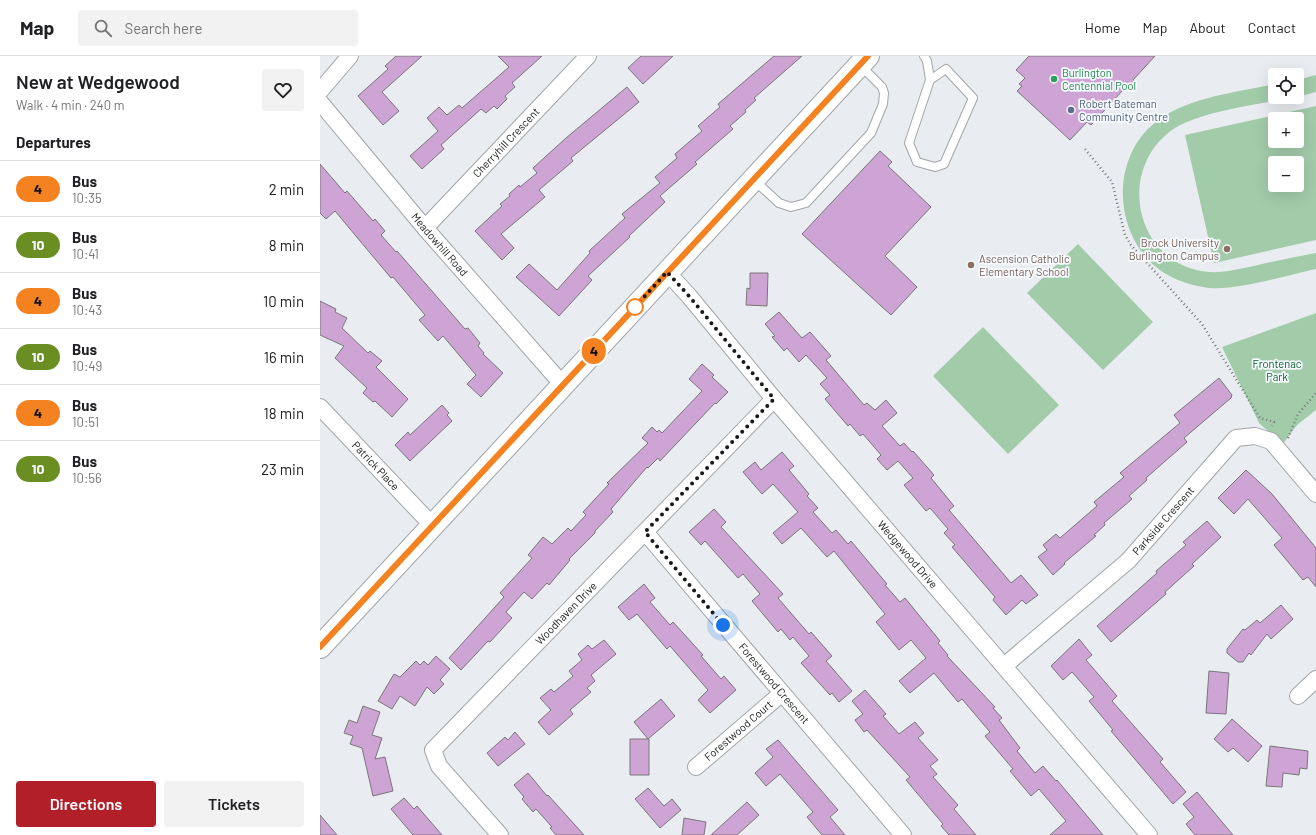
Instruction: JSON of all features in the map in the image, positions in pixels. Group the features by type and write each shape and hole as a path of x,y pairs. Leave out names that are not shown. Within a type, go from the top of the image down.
{"main road":[{"path":"320,646 864,60"}],"street":[{"path":"320,91 350,56"},
{"name":"Cherryhill Crescent","path":"425,228 588,56"},
{"name":"Meadowhill Road","path":"320,102 425,228 563,385"},
{"name":"Wedgewood Drive","path":"667,272 689,296 774,399 1149,835"},
{"name":"Woodhaven Drive","path":"500,835 439,766 434,750 774,399"},
{"name":"Patrick Place","path":"320,407 432,525"},
{"name":"Parkside Crescent","path":"1004,666 1128,561 1236,438 1255,436 1266,439"},
{"path":"1266,439 1271,441 1316,494"},
{"name":"Forestwood Crescent","path":"645,532 781,694 903,835"},
{"path":"1298,696 1316,679"},
{"name":"Forestwood Court","path":"696,767 781,694"}],"lane":[{"path":"924,56 927,61 930,80 909,143 917,162 935,167 944,164 973,98 946,69 930,80"},
{"path":"754,180 779,203 791,208 806,203 871,133 883,104 884,93 882,87 864,60"}],"path":[{"path":"1085,149 1112,182 1125,235 1131,245 1202,324 1260,418 1274,422 1266,439"},
{"path":"1284,456 1292,425 1298,414 1316,393"}],"green space":[{"path":"1316,75 1316,92 1304,95 1304,78"},
{"path":"1268,85 1268,102 1216,113 1187,122 1175,128 1156,145 1144,167 1139,190 1141,213 1150,234 1164,253 1184,266 1209,272 1237,269 1316,253 1316,269 1243,286 1228,288 1203,287 1178,280 1156,267 1142,253 1132,236 1126,218 1123,198 1124,179 1129,160 1137,142 1150,127 1177,109 1226,94"},
{"path":"1316,106 1316,240 1214,263 1185,135 1268,117 1268,148 1304,148 1304,112 1289,112"},
{"path":"1078,244 1153,322 1103,370 1027,293"},
{"name":"Frontenac Park","path":"1316,313 1316,410 1297,425 1283,444 1259,423 1222,347"},
{"path":"983,327 1059,405 1008,454 933,376"}],"building":[{"path":"396,56 422,56 382,92 399,111 383,125 358,96 388,69 385,66"},
{"path":"498,56 542,56 512,83 515,87 505,96 507,99 497,109 494,106 486,113 481,109 441,145 444,149 422,169 410,156 438,131 427,118 439,107 447,115 459,105 462,108 509,67"},
{"path":"641,56 673,56 643,84 628,68"},
{"path":"774,56 802,56 754,98 756,100 745,110 746,112 730,126 733,129 695,162 697,164 660,196 665,202 588,276 592,280 559,316 516,277 529,264 557,290 590,253 589,251 625,218 622,214 660,183 655,177 677,158 675,154 702,131 698,126 720,107 718,104"},
{"name":"Robert Bateman Community Centre","path":"1029,56 1155,56 1125,91 1123,90 1091,125 1087,122 1070,140 1017,91 1022,86 1019,84 1025,78 1016,70"},
{"path":"627,87 639,102 571,158 573,161 539,190 545,197 501,234 514,248 502,260 475,231 502,206 500,204 510,196 509,194 537,173 533,168"},
{"path":"880,151 892,162 888,166 931,207 885,256 917,287 891,315 802,234"},
{"path":"320,164 345,193 347,191 373,221 375,219 385,231 381,235 396,252 397,251 465,329 468,328 480,343 478,346 484,353 483,354 503,373 481,397 467,384 476,375 443,336 438,341 419,320 425,315 393,277 391,278 335,211 326,219 320,213"},
{"path":"750,273 768,273 767,306 746,305 747,288 750,289"},
{"path":"320,301 336,309 335,312 347,318 342,328 368,353 370,351 382,361 376,367 408,399 392,417 375,401 373,402 363,393 367,388 335,358 344,346 320,335"},
{"path":"779,312 802,338 810,332 831,356 826,360 864,405 867,403 875,410 886,400 897,413 882,426 900,446 904,443 912,452 913,451 934,475 931,478 954,506 949,510 1011,583 1021,575 1038,595 1026,604 1022,600 1006,615 993,600 995,597 952,547 955,545 944,533 948,529 930,508 926,511 904,485 913,478 898,461 887,470 877,459 881,455 863,434 860,436 850,424 848,426 825,399 830,395 820,384 827,378 806,355 799,362 787,348 784,351 772,337 775,336 765,324"},
{"path":"702,364 714,375 712,377 728,392 716,404 715,403 660,461 658,458 648,468 647,467 611,509 613,512 595,531 595,533 569,559 570,560 549,585 547,583 532,599 524,592 506,612 512,618 461,670 449,658 504,597 500,593 532,558 528,555 543,537 552,544 568,528 571,531 586,515 583,512 609,484 607,483 648,443 642,438 652,427 657,432 659,430 662,433 702,391 689,379"},
{"path":"1219,378 1232,395 1231,398 1184,438 1187,442 1146,478 1147,480 1129,496 1132,499 1104,523 1105,525 1094,535 1096,536 1064,563 1065,564 1053,575 1038,557 1047,550 1043,545 1056,534 1060,538 1097,506 1094,502 1124,477 1120,473 1180,423 1174,415"},
{"path":"442,405 449,413 447,415 452,421 410,461 395,445 408,432 410,435"},
{"path":"782,452 794,466 789,470 809,494 807,496 818,508 813,512 832,533 836,530 848,544 851,541 900,602 905,598 940,641 938,643 948,655 947,656 995,707 993,708 1002,718 999,720 1020,748 1017,751 1035,773 1043,766 1056,781 1057,780 1103,835 1050,835 1066,821 1039,789 1031,796 1010,771 1013,769 985,736 990,732 962,699 958,702 934,673 910,693 899,681 926,658 911,640 899,650 876,622 885,614 834,551 827,557 801,528 782,544 773,533 798,512 773,484 762,494 743,472 755,462 761,470"},
{"path":"1246,470 1272,494 1316,548 1316,587 1308,577 1303,580 1274,545 1282,538 1248,499 1234,514 1218,498"},
{"path":"714,509 726,522 721,527 783,594 778,598 809,634 811,632 832,656 826,661 852,691 839,702 832,693 830,695 801,663 809,656 793,637 790,640 781,629 778,632 752,601 760,594 743,574 738,578 705,541 701,545 689,532"},
{"path":"1207,521 1221,537 1192,564 1194,566 1165,592 1166,594 1111,642 1097,626 1157,573 1156,571 1186,545 1183,542"},
{"path":"644,584 655,598 650,602 670,625 673,622 703,655 701,656 721,679 724,676 736,690 710,713 698,700 708,690 670,646 667,649 637,614 629,620 618,607"},
{"path":"1281,605 1293,619 1271,639 1267,634 1251,655 1249,653 1243,662 1238,662 1227,653 1227,649 1243,629 1245,630 1257,620 1260,623"},
{"path":"1079,639 1092,655 1086,660 1117,696 1112,701 1163,759 1160,762 1186,792 1173,804 1111,731 1113,730 1089,701 1094,697 1072,672 1063,680 1051,666"},
{"path":"604,640 616,654 591,675 595,681 587,688 591,692 570,710 573,714 549,735 538,722 551,710 540,698 551,689 554,692 573,676 569,671 582,660 578,654 588,645 592,649"},
{"path":"436,656 450,669 440,680 444,684 434,694 427,687 415,706 400,696 392,709 378,701 394,674 400,677 416,661 420,665 424,661 428,665"},
{"path":"1209,671 1229,673 1226,714 1206,713"},
{"path":"865,690 886,714 883,716 899,734 915,722 924,733 918,738 938,760 930,766 937,774 933,777 958,805 954,809 976,835 949,835 941,826 943,824 906,780 910,777 867,730 864,732 855,720 863,714 852,701"},
{"path":"661,699 675,716 648,739 634,722"},
{"path":"363,706 380,712 372,735 382,738 375,759 385,757 393,791 373,796 362,748 350,744 353,736 344,733 349,720 357,723"},
{"path":"1232,719 1262,746 1248,762 1233,748 1228,752 1214,739"},
{"path":"515,732 525,744 498,766 487,753 505,737 508,740"},
{"path":"630,739 649,739 649,775 630,775"},
{"path":"778,740 838,810 830,817 845,835 822,835 807,817 813,812 780,774 766,786 755,773 773,757 766,749"},
{"path":"1270,746 1308,751 1307,769 1300,768 1299,775 1283,773 1282,787 1266,786"},
{"path":"528,773 547,796 548,795 584,835 556,835 550,828 552,827 536,809 533,812 522,799 524,797 514,785"},
{"path":"648,788 664,806 672,799 681,810 660,828 635,799"},
{"path":"1197,792 1233,835 1195,835 1186,824 1194,817 1183,804"},
{"path":"404,798 414,809 417,806 442,835 413,835 391,809"},
{"path":"747,802 759,815 737,835 711,835"},
{"path":"320,815 337,835 320,835"},
{"path":"684,818 706,822 704,835 682,835"}],"bus line":[{"name":"4","path":"320,647 868,56"}],"place":[{"name":"Burlington Centennial Pool","path":"1054,79"},
{"name":"Robert Bateman Community Centre","path":"1071,110"},
{"name":"Brock University Burlington Campus","path":"1227,249"},
{"name":"Ascension Catholic Elementary School","path":"971,265"}],"route":[{"path":"635,307 667,272 689,296 774,399 645,532 723,625"}]}
